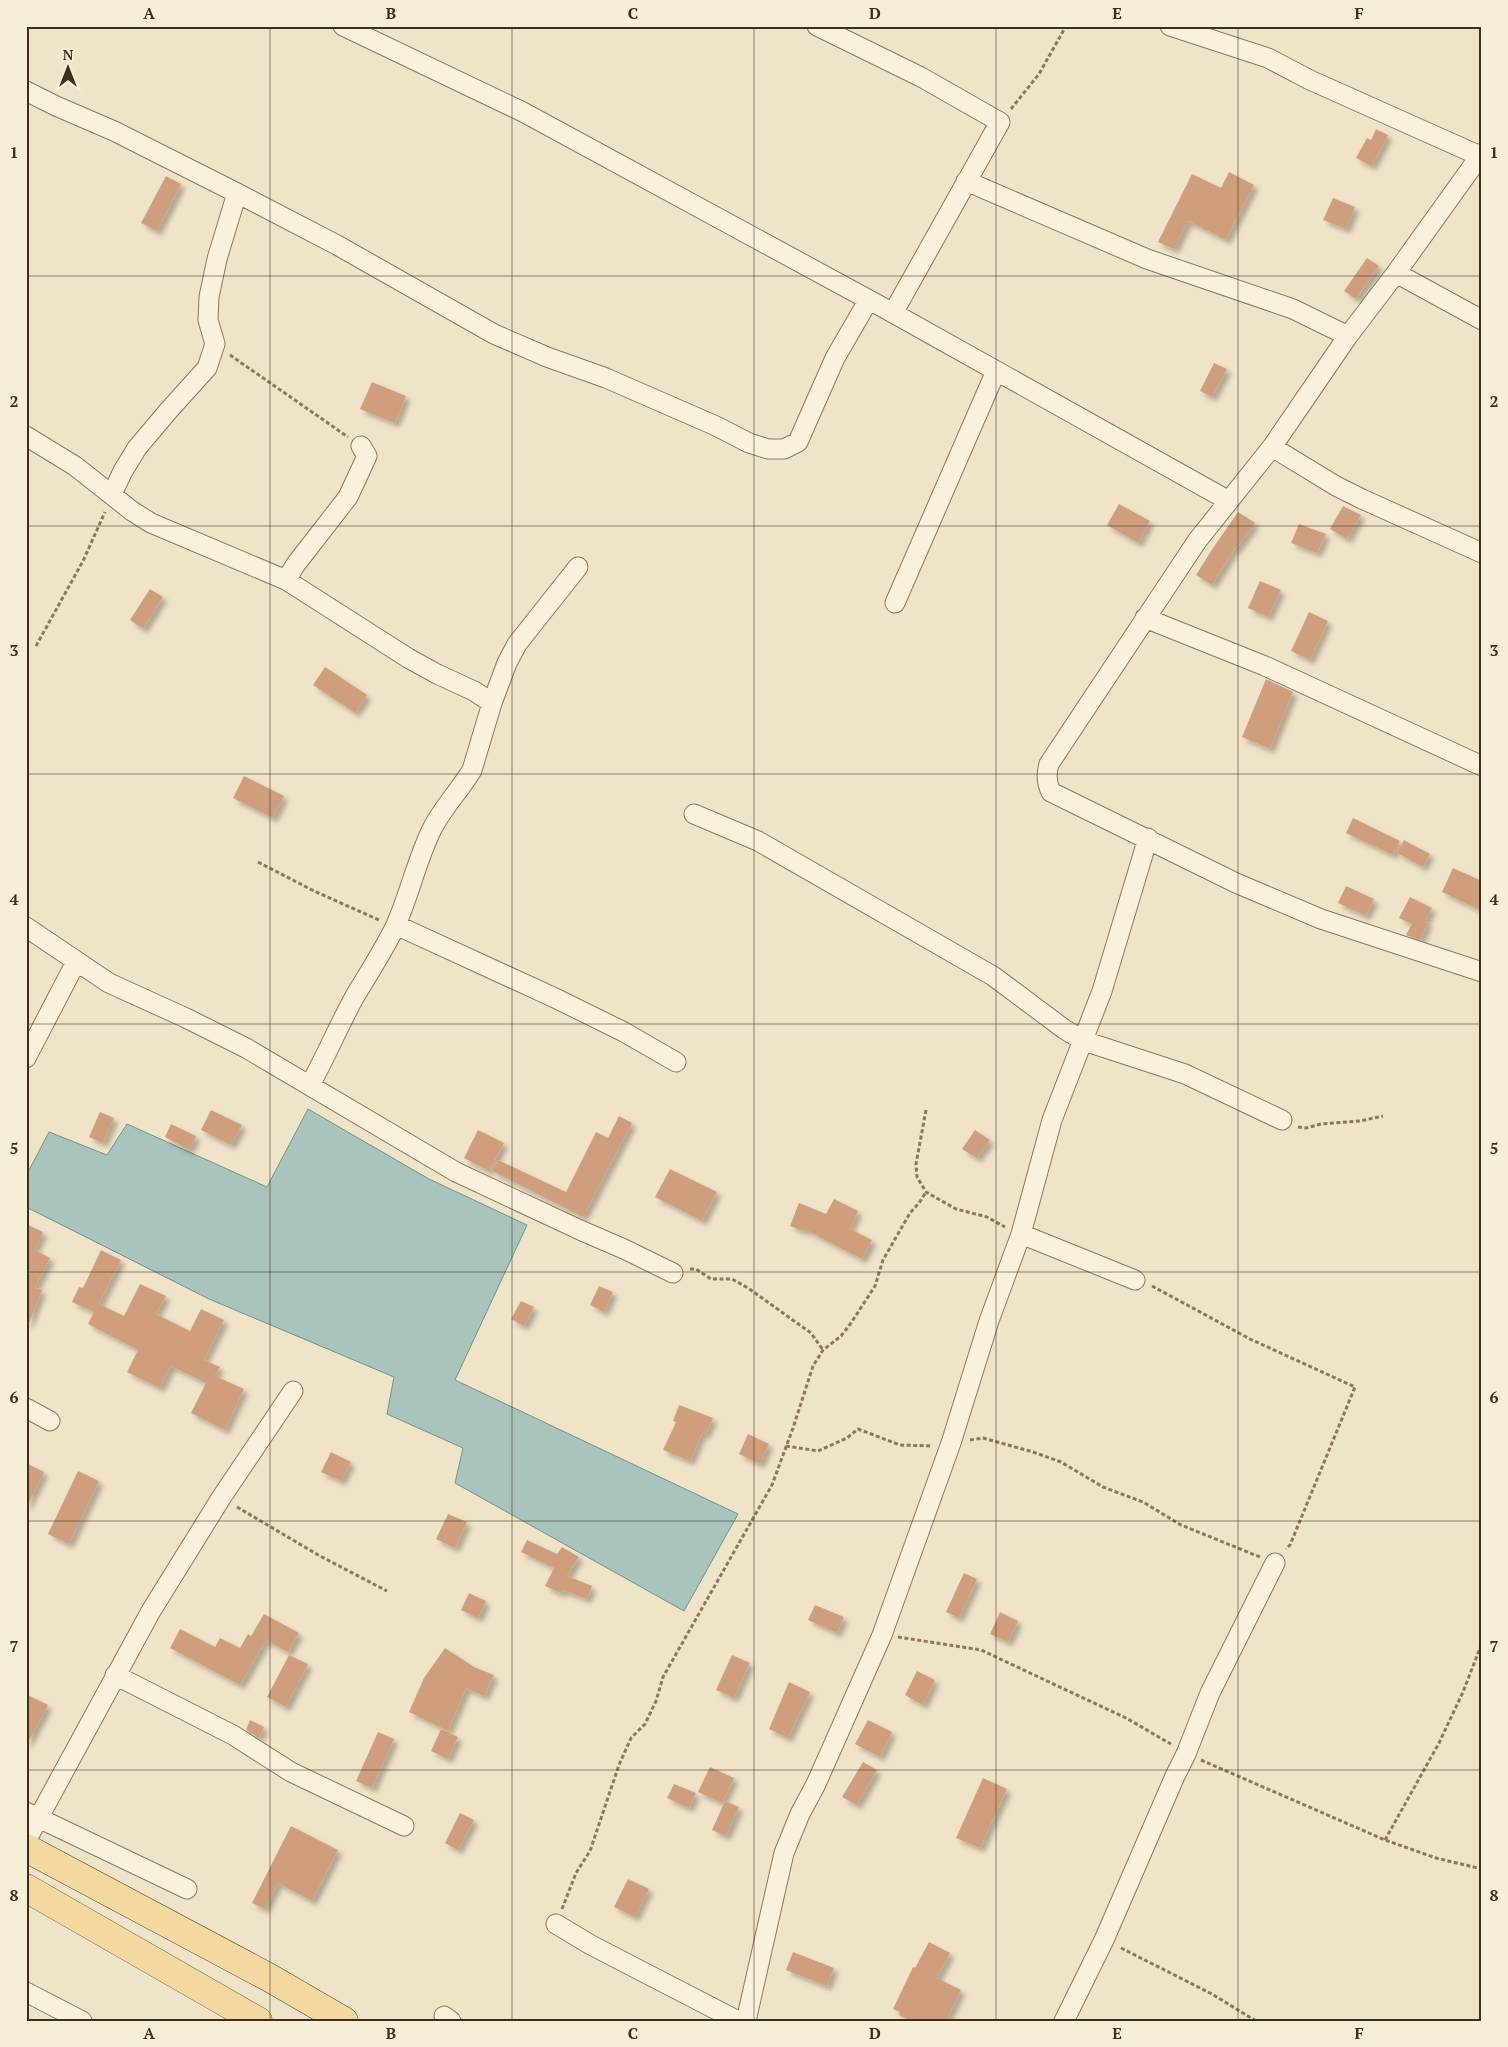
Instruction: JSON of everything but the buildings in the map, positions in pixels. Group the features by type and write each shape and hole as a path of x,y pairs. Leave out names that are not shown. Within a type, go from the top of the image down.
{"main road":[{"path":"26,1848 270,1978 344,2021"},
{"path":"26,1888 258,2021"}],"street":[{"path":"343,26 523,112 892,313 1229,501"},
{"path":"817,26 921,77 1000,122 892,313"},
{"path":"1170,26 1268,58 1310,80 1481,154 1396,273 1348,336 1272,447 1197,541 1050,764 1046,773 1047,784 1051,792 1148,838 1236,883 1321,919 1482,972"},
{"path":"26,91 114,131 237,193 337,246 494,334 606,378 716,426 749,443 768,449 784,449 798,442 835,358 868,301"},
{"path":"966,181 1147,258 1284,306 1348,336"},
{"path":"112,494 123,471 138,448 207,368 215,344 208,320 208,296 216,259 237,193"},
{"path":"1396,273 1482,320"},
{"path":"895,603 996,371"},
{"path":"26,436 75,466 132,511 151,523 286,580 408,658 474,691 492,703"},
{"path":"286,580 300,558 348,497 367,456 361,446"},
{"path":"1272,447 1353,495 1482,553"},
{"path":"310,1085 340,1025 382,954 396,924 432,828 444,807 472,770 492,703 507,663 517,644 578,568"},
{"path":"1145,618 1265,666 1482,766"},
{"path":"694,814 758,841 976,966 1064,1029 1084,1041 1185,1074 1282,1120"},
{"path":"746,2021 784,1853 882,1635 951,1443 989,1321 1021,1234 1052,1120 1102,991 1148,838"},
{"path":"396,924 624,1032 676,1062"},
{"path":"26,927 109,983 246,1048 456,1172 672,1273"},
{"path":"26,1058 76,962"},
{"path":"1021,1234 1135,1280"},
{"path":"26,1841 32,1815 151,1611 221,1498 293,1392"},
{"path":"26,1408 50,1421"},
{"path":"1064,2021 1104,1940 1186,1754 1210,1693 1275,1563"},
{"path":"115,1675 233,1735 291,1772 404,1826"},
{"path":"32,1815 187,1889"},
{"path":"556,1924 591,1945 738,2021"},
{"path":"26,1992 82,2021"}],"path":[{"path":"1000,122 1039,74 1066,26"},
{"path":"215,344 361,446"},
{"path":"36,646 99,530 112,494"},
{"path":"258,862 314,891 380,921 396,924"},
{"path":"926,1110 916,1164 918,1177 926,1192 956,1209 987,1217 1021,1234"},
{"path":"1282,1120 1298,1128 1306,1128 1321,1124 1360,1122 1383,1116"},
{"path":"556,1924 576,1873 590,1851 619,1765 631,1738 645,1724 656,1701 663,1677 772,1485 814,1366 823,1350 841,1336 851,1323 875,1286 883,1260 910,1213 926,1192"},
{"path":"672,1273 684,1268 696,1269 711,1279 732,1280 748,1288 811,1333 823,1350"},
{"path":"786,1446 818,1451 847,1438 858,1429 900,1445 927,1447 983,1438 1061,1462 1103,1487 1143,1502 1182,1525 1275,1563 1290,1545 1355,1387 1262,1345 1148,1284 1135,1280"},
{"path":"221,1498 320,1556 387,1591"},
{"path":"882,1635 929,1640 981,1650 1126,1718 1186,1754 1385,1840 1436,1858 1482,1868"},
{"path":"1385,1840 1439,1743 1463,1692 1482,1643"},
{"path":"1104,1940 1168,1970 1256,2021"}],"water":[{"path":"308,1109 429,1179 527,1225 455,1380 738,1514 684,1611 455,1483 463,1448 387,1414 394,1377 209,1299 26,1207 26,1176 49,1132 107,1155 127,1124 267,1187"}]}
